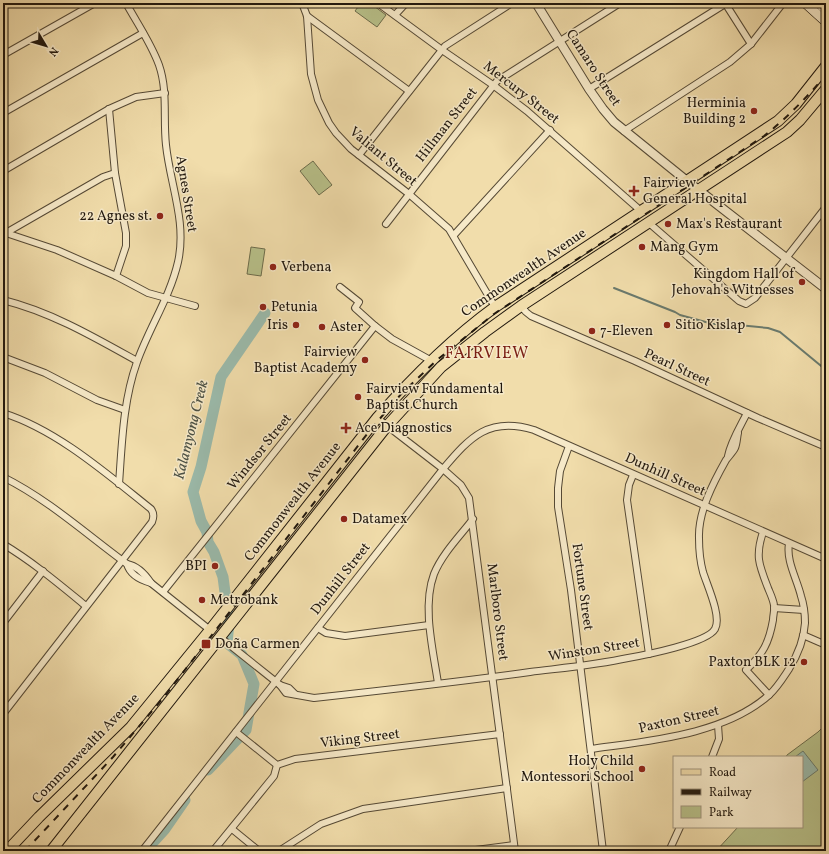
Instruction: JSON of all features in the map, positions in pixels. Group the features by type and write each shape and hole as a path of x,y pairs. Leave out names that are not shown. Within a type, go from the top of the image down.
{"main road":[{"path":"805,3 826,22"},
{"path":"819,3 826,10"},
{"name":"Commonwealth Avenue","path":"7,851 39,817 131,727 210,630 377,418 430,360 471,325 496,307 768,128 791,109 826,66"},
{"name":"Commonwealth Avenue","path":"51,851 221,638 387,426 441,367 521,306 787,132 804,116 826,89"},
{"path":"791,109 799,116 804,116"},
{"path":"791,109 792,113 796,116 796,124"}],"street":[{"path":"3,55 95,3"},
{"name":"Agnes Street","path":"119,484 125,410 128,392 137,361 174,278 179,259 181,240 181,225 166,146 165,93 159,64 126,3"},
{"name":"Valiant Street","path":"302,3 307,16 311,74 318,100 326,118 344,143 437,217 454,235 496,307"},
{"name":"Mercury Street","path":"378,3 493,85 550,130 641,211"},
{"path":"395,15 406,3"},
{"path":"359,156 409,91 450,42 512,3"},
{"name":"Camaro Street","path":"536,3 589,89 609,117 687,181 826,289"},
{"name":"Hillman Street","path":"386,224 493,85 504,76 620,3"},
{"path":"589,89 725,3 751,44"},
{"path":"624,130 730,62 751,44 784,3"},
{"path":"307,16 409,91"},
{"path":"3,113 143,33"},
{"path":"3,171 109,109 136,97 165,93"},
{"path":"109,109 115,173 126,233 126,246 116,276"},
{"path":"454,235 550,130"},
{"path":"4,233 103,177 115,173"},
{"path":"649,223 739,301 746,304 755,298 826,207"},
{"path":"4,233 57,250 116,276 148,293 195,306"},
{"path":"340,287 359,302 355,308 392,339 430,360"},
{"path":"3,300 33,309 78,328 137,361"},
{"name":"Pearl Street","path":"521,306 531,316 826,447"},
{"name":"Windsor Street","path":"163,592 376,326"},
{"path":"3,357 45,373 97,400 125,410"},
{"path":"3,413 66,444 151,509 154,514 152,522 124,562 86,606 3,714"},
{"name":"Winston Street","path":"221,638 278,683 289,688 295,694 314,698 438,684 627,659 673,648 705,637 715,629 717,623 700,555 699,526 701,515 727,459 730,444 738,433 747,413"},
{"name":"Marlboro Street","path":"377,418 443,469 461,485 470,498 515,848"},
{"name":"Dunhill Street","path":"142,851 236,732 278,683 318,628 443,469 467,442 488,429 497,427 522,426 534,430 789,544 826,559"},
{"name":"Fortune Street","path":"569,446 560,471 558,507 591,749 603,851"},
{"path":"633,475 627,500 649,654"},
{"path":"3,477 59,511 124,562 129,570 141,580 151,583 210,630"},
{"path":"438,684 429,626 429,606 434,574 445,556 473,519"},
{"path":"764,532 758,551 759,564 774,608 770,638 761,654 746,670 769,695"},
{"path":"3,544 22,555 86,606"},
{"name":"Paxton Street","path":"591,749 663,738 718,725 736,716 769,695 782,680 792,664 803,635 805,624 802,596 790,558 788,548 789,544"},
{"path":"3,623 43,571"},
{"path":"774,608 804,610"},
{"path":"318,628 326,633 345,636 429,626"},
{"path":"803,635 826,645"},
{"path":"712,756 719,739 718,725"},
{"path":"213,851 274,776 277,765 236,732"},
{"name":"Viking Street","path":"277,765 295,759 500,734"},
{"path":"279,851 322,824 363,809 507,788"},
{"path":"669,851 680,828"},
{"path":"232,829 259,851"},
{"path":"468,851 515,848"}],"green space":[{"path":"361,3 370,3 386,15 377,27 355,11"},
{"path":"313,161 332,185 319,195 300,171"},
{"path":"251,247 265,249 261,276 247,274"},
{"path":"826,724 826,851 716,851 737,828 803,828 803,756 786,756"}],"shaded area":[{"path":"803,751 818,770 803,781 803,756 796,756"}],"waterway":[{"path":"614,288 680,315 713,324 768,328 780,332 826,370"},
{"name":"Kalamyong Creek","path":"208,770 246,730 254,684 242,655 227,643 229,623 223,577 214,552 208,542 207,532 201,521 193,492 201,467 221,377 265,313"},
{"name":"Kalamyong Creek","path":"145,851 165,829 185,800"}],"railway":[{"path":"25,851 113,757 164,697 371,429 402,393 437,360 494,314 764,136 781,122 826,75"}],"place":[{"name":"Herminia Building 2","path":"754,111"},
{"name":"Fairview General Hospital","path":"634,191"},
{"name":"22 Agnes st.","path":"160,216"},
{"name":"Max's Restaurant","path":"668,224"},
{"name":"Mang Gym","path":"642,247"},
{"name":"Verbena","path":"273,267"},
{"name":"Kingdom Hall of Jehovah's Witnesses","path":"802,282"},
{"name":"Petunia","path":"263,307"},
{"name":"Iris","path":"296,325"},
{"name":"Sitio Kislap","path":"667,325"},
{"name":"Aster","path":"322,327"},
{"name":"7-Eleven","path":"592,331"},
{"name":"Fairview Baptist Academy","path":"365,360"},
{"name":"Fairview Fundamental Baptist Church","path":"358,397"},
{"name":"Ace Diagnostics","path":"346,428"},
{"name":"Datamex","path":"344,519"},
{"name":"BPI","path":"215,566"},
{"name":"Metrobank","path":"202,600"},
{"name":"Doña Carmen","path":"206,644"},
{"name":"Paxton BLK 12","path":"804,662"},
{"name":"Holy Child Montessori School","path":"642,769"}],"district":[{"name":"FAIRVIEW","path":"487,354"}]}
